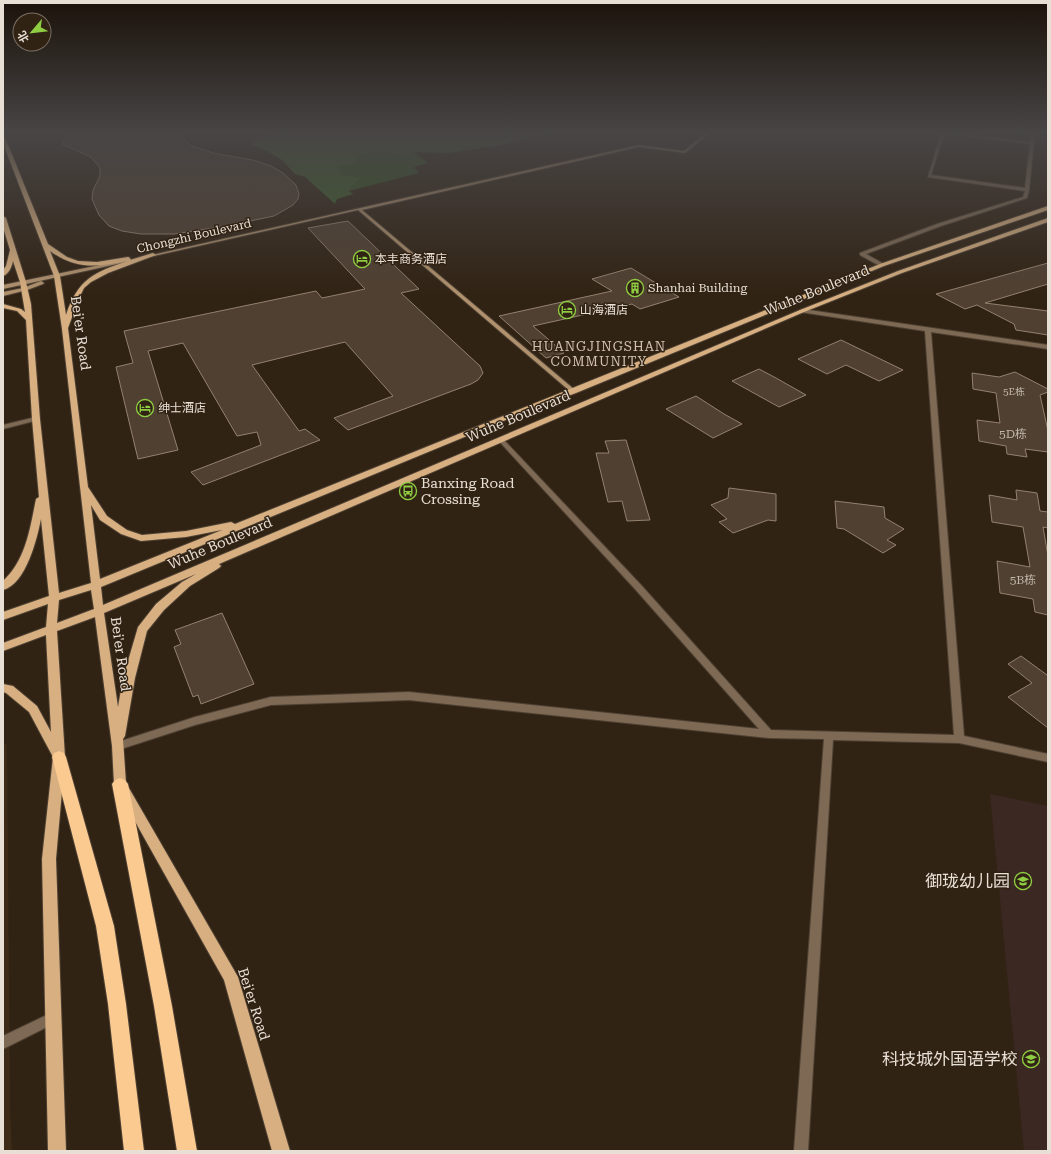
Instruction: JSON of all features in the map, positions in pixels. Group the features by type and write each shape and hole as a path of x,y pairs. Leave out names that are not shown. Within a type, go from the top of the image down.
{"highway":[{"path":"59,757 105,926 134,1151"},
{"path":"120,784 163,1006 187,1151"}],"main road":[{"name":"Bei'er Road","path":"22,187 57,276 65,329 99,611 118,746 120,784 230,977 281,1151"},
{"name":"Wuhe Boulevard","path":"3,616 96,585 882,264 1048,208"},
{"path":"3,218 24,285 29,319 36,419 54,598 51,628 59,757 49,859 57,1151"},
{"name":"Wuhe Boulevard","path":"3,647 99,611 500,439 802,312 900,272 1048,220"},
{"path":"45,245 77,263 108,262 153,255"},
{"path":"3,274 9,266 13,249"},
{"path":"65,329 79,293 83,287 94,278 110,270 153,255"},
{"path":"3,306 19,310 29,319"},
{"path":"84,485 103,518 124,532 141,538 186,534 252,521"},
{"path":"3,587 22,566 32,542 43,489"},
{"path":"118,746 129,678 142,630 160,607 186,584 249,546"},
{"path":"3,688 9,689 33,708 59,757"}],"street":[{"name":"Chongzhi Boulevard","path":"3,294 24,285 57,276 457,187"},
{"path":"1005,187 1027,190"},
{"path":"882,264 862,254 939,225 1025,198 1027,187"},
{"path":"359,209 573,391"},
{"name":"Chongzhi Boulevard","path":"3,287 24,285"},
{"path":"802,312 1048,347"},
{"path":"928,330 959,739"},
{"path":"3,427 36,419"},
{"path":"500,439 643,593 769,734"},
{"path":"118,746 195,721 271,701 409,696 769,734 959,739 1048,758"},
{"path":"801,1151 829,735"},
{"path":"3,1042 53,1018"}],"shaded area":[{"path":"3,743 7,745 10,1110 12,1151 3,1151"},
{"path":"990,794 1048,806 1048,1151 1024,1151"}],"green space":[{"path":"316,187 352,187 348,191 353,194 337,199 335,204"},
{"path":"325,187 365,187 349,191 353,194 336,199"}],"building":[{"path":"95,187 297,187 299,194 298,199 293,205 274,216 226,226 174,234 141,234 122,231 109,226 99,215 92,199"},
{"path":"348,221 419,289 401,293 480,366 483,373 478,380 471,384 348,430 334,418 393,396 345,342 252,365 299,431 305,429 320,440 203,485 191,472 261,445 257,432 237,436 183,343 148,351 178,450 138,459 116,367 133,363 124,331 316,291 322,298 365,289 308,228"},
{"path":"1048,263 1048,284 985,303 1048,311 1048,335 1016,330 1014,324 977,305 965,309 936,294"},
{"path":"631,268 679,297 640,309 632,304 533,326 564,353 546,358 499,316 612,291 592,279"},
{"path":"841,340 903,370 879,381 846,365 827,374 798,359"},
{"path":"759,369 806,395 779,407 732,381"},
{"path":"1015,372 1048,389 1048,392 1040,395 1048,431 1048,452 1025,449 1027,457 1007,454 1006,446 979,441 977,420 1000,423 996,393 973,389 972,373 999,377"},
{"path":"696,396 742,424 713,438 666,409"},
{"path":"626,440 650,520 627,521 622,501 608,502 596,453 609,453 605,441"},
{"path":"729,488 776,494 776,521 768,520 733,533 719,522 727,519 711,505 728,498"},
{"path":"1016,490 1037,493 1040,511 1048,512 1048,528 1043,527 1048,556 1048,615 1035,612 1033,599 1000,593 997,561 1030,567 1023,527 992,522 989,495 1017,500"},
{"path":"835,501 884,507 885,518 904,529 887,540 896,545 883,553 844,529 837,528"},
{"path":"222,613 254,684 201,704 198,695 193,697 174,647 181,644 175,630"},
{"path":"1021,656 1047,675 1048,674 1048,728 1008,697 1032,683 1008,664"}],"place":[{"name":"本丰商务酒店","path":"362,259"},
{"name":"Shanhai Building","path":"635,288"},
{"name":"山海酒店","path":"567,310"},
{"name":"绅士酒店","path":"145,408"},
{"name":"Banxing Road Crossing","path":"408,491"},
{"name":"御珑幼儿园","path":"1023,881"},
{"name":"科技城外国语学校","path":"1031,1059"}],"district":[{"name":"HUANGJINGSHAN COMMUNITY","path":"599,354"}]}
